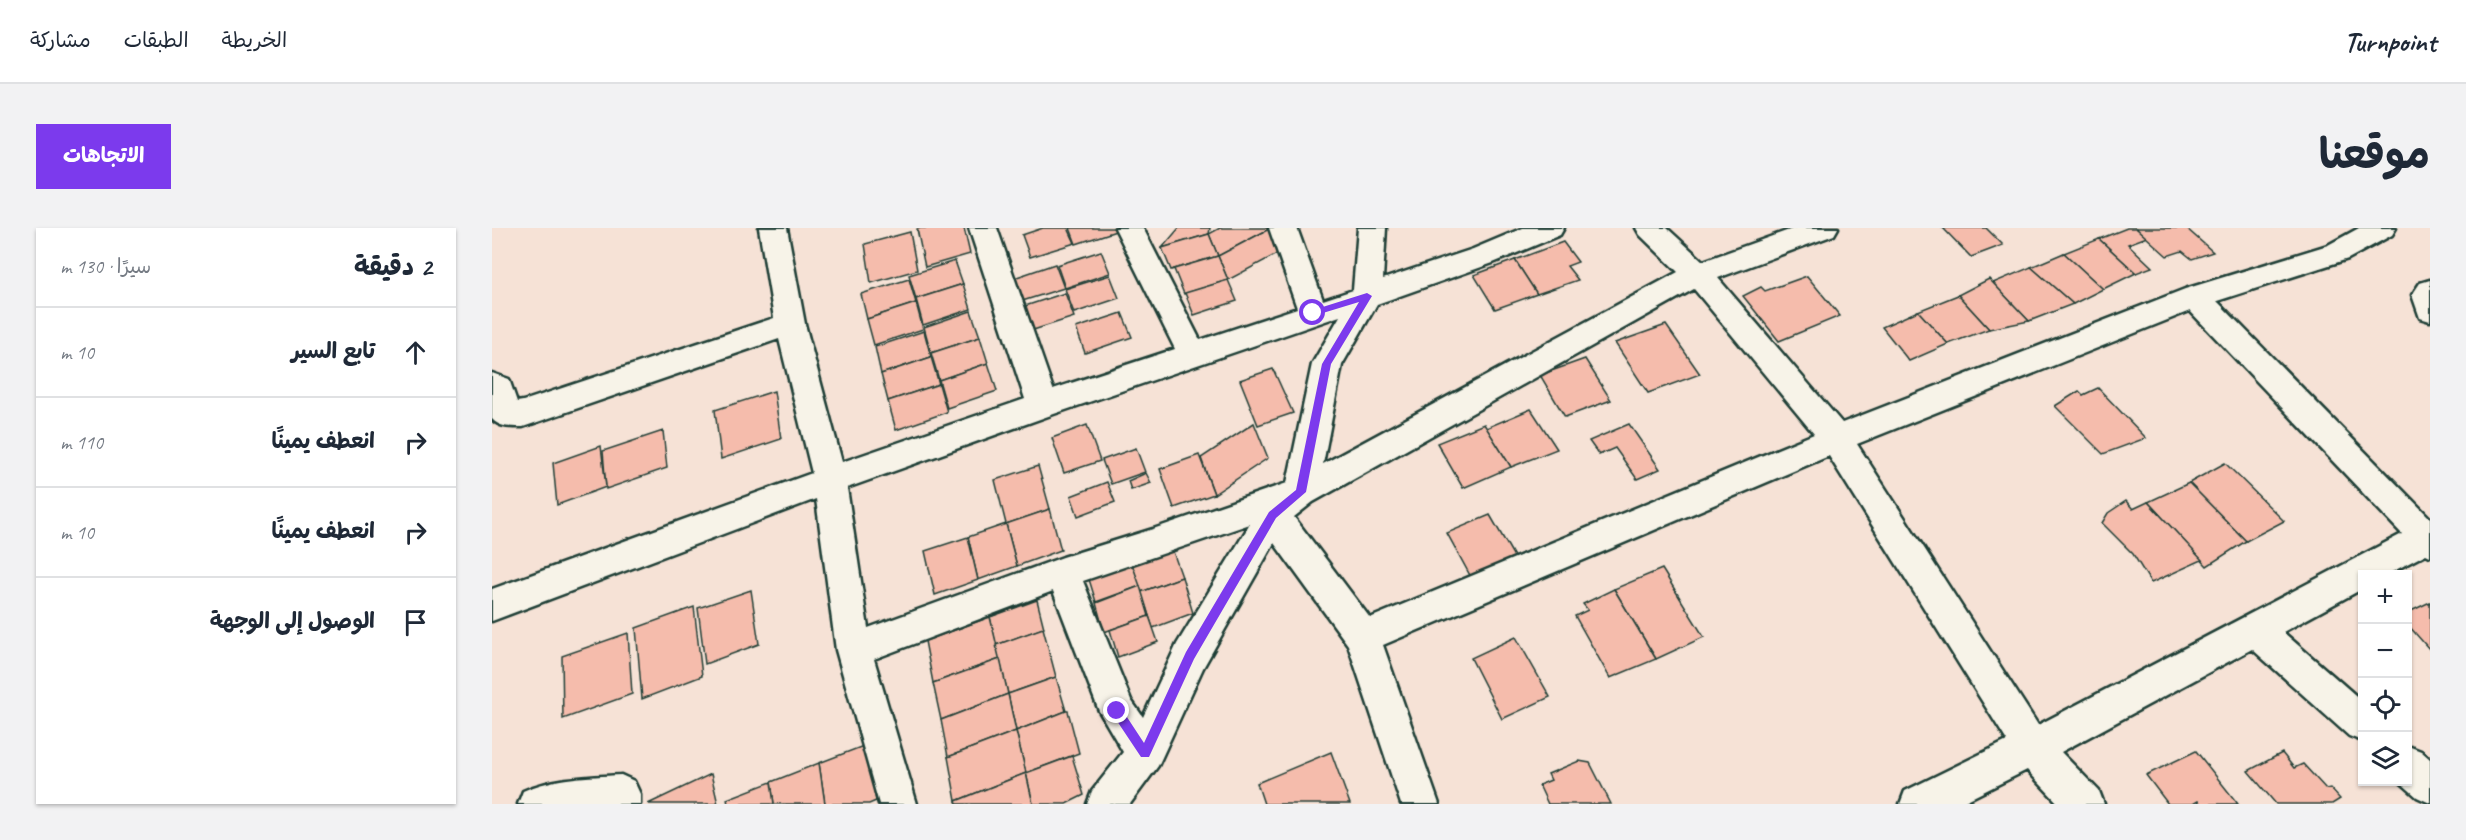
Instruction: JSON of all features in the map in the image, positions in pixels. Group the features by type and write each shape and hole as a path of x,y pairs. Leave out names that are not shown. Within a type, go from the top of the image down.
{"street":[{"path":"773,228 790,324 830,480 854,650 898,804"},
{"path":"983,228 1043,405"},
{"path":"1129,228 1193,355"},
{"path":"1283,228 1313,313"},
{"path":"1106,804 1145,753 1190,656 1273,515 1301,492 1327,364 1367,296 1372,228"},
{"path":"492,605 830,480 1043,405 1367,296 1483,255 1550,228"},
{"path":"1650,228 1698,274 1836,439 2032,748 2085,804"},
{"path":"854,650 1063,572 1153,544 1301,492 1698,274 1824,228"},
{"path":"1363,637 1836,439 2195,297 2338,252 2382,228"},
{"path":"2430,291 2426,295 2430,310"},
{"path":"1919,804 2032,748 2428,537 2195,297"},
{"path":"492,385 498,388 504,412 508,415 523,414 790,324"},
{"path":"1273,515 1363,637 1419,804"},
{"path":"1063,572 1117,711 1145,753"},
{"path":"2254,628 2358,720"},
{"path":"2412,768 2430,784"},
{"path":"537,804 563,797 621,794 621,804"}],"building":[{"path":"964,228 970,254 925,267 917,229"},
{"path":"1043,228 1068,228 1075,243 1030,257 1022,235"},
{"path":"1070,228 1118,228 1119,230 1076,244"},
{"path":"1179,228 1210,228 1209,234 1162,248"},
{"path":"1220,228 1271,228 1218,256 1209,234"},
{"path":"1271,228 1279,228 1288,248 1228,280 1218,256"},
{"path":"1943,228 1986,228 2003,245 1971,257"},
{"path":"2127,228 2136,228 2147,237 2128,244 2152,267 2136,273 2099,239"},
{"path":"2136,228 2186,228 2213,252 2192,259 2182,251 2167,256"},
{"path":"910,232 917,270 871,283 865,244"},
{"path":"1209,234 1218,256 1171,270 1162,248"},
{"path":"2099,239 2136,273 2103,289 2064,253"},
{"path":"1563,242 1578,262 1567,266 1578,280 1537,294 1515,260"},
{"path":"1101,251 1110,273 1065,288 1057,265"},
{"path":"2064,253 2103,289 2073,304 2031,267"},
{"path":"1218,256 1228,280 1184,294 1174,269"},
{"path":"1515,260 1537,294 1495,309 1474,275"},
{"path":"955,261 963,284 916,299 909,275"},
{"path":"1055,264 1064,288 1019,302 1011,279"},
{"path":"2031,267 2073,304 2029,321 1993,283"},
{"path":"1110,275 1119,298 1074,313 1065,289"},
{"path":"1807,276 1840,316 1779,341 1743,296 1761,287 1765,291"},
{"path":"909,279 916,303 867,319 861,294"},
{"path":"1989,279 2029,321 1989,329 1958,295"},
{"path":"1228,280 1237,301 1194,315 1185,293"},
{"path":"963,284 971,309 923,325 916,299"},
{"path":"1065,293 1074,317 1027,332 1019,308"},
{"path":"1958,295 1989,329 1948,344 1918,311"},
{"path":"916,303 923,329 874,345 867,319"},
{"path":"971,311 980,337 931,353 924,327"},
{"path":"1918,311 1948,344 1909,361 1882,327"},
{"path":"1122,313 1132,337 1085,353 1076,328"},
{"path":"1666,325 1700,374 1648,393 1615,343"},
{"path":"924,331 931,357 881,374 875,347"},
{"path":"980,337 988,363 939,380 931,353"},
{"path":"931,357 939,384 888,401 881,374"},
{"path":"1585,359 1611,400 1565,417 1540,375"},
{"path":"988,363 997,391 947,408 939,380"},
{"path":"1273,369 1293,413 1258,425 1240,380"},
{"path":"939,384 947,412 896,430 888,401"},
{"path":"2098,388 2146,438 2103,454 2055,406 2079,391 2083,395"},
{"path":"774,391 781,439 721,459 715,410"},
{"path":"1531,409 1557,449 1511,467 1486,428"},
{"path":"1254,423 1268,458 1214,494 1201,458"},
{"path":"1484,424 1511,467 1463,488 1437,443"},
{"path":"1629,424 1660,469 1637,479 1615,448 1599,455 1589,441"},
{"path":"1087,425 1100,461 1064,473 1052,438"},
{"path":"663,431 667,468 606,489 603,451"},
{"path":"601,446 606,487 557,505 553,463"},
{"path":"1136,448 1145,472 1111,484 1102,460"},
{"path":"1199,455 1214,494 1174,508 1160,469"},
{"path":"2225,463 2284,521 2246,541 2189,483"},
{"path":"1038,466 1050,509 1006,524 995,480"},
{"path":"1146,473 1151,483 1131,490 1128,481"},
{"path":"1107,482 1115,502 1078,516 1071,496"},
{"path":"2189,483 2246,541 2207,566 2148,502"},
{"path":"2126,501 2133,509 2148,502 2202,560 2151,583 2133,554 2102,523 2108,513"},
{"path":"1050,509 1061,550 1017,566 1006,524"},
{"path":"1490,515 1516,560 1472,579 1447,533"},
{"path":"1006,524 1017,566 978,580 968,537"},
{"path":"968,537 978,580 935,595 925,551"},
{"path":"1171,546 1182,577 1141,592 1131,561"},
{"path":"1131,561 1140,586 1096,602 1088,576"},
{"path":"1662,569 1704,637 1656,659 1614,589"},
{"path":"1182,577 1193,613 1153,628 1141,592"},
{"path":"1140,586 1149,616 1104,632 1096,603"},
{"path":"1614,589 1656,659 1610,678 1575,616 1588,610 1583,604"},
{"path":"751,590 759,644 705,664 698,608"},
{"path":"1037,600 1044,628 996,645 990,617"},
{"path":"2430,602 2430,650 2412,630 2412,611"},
{"path":"694,607 702,676 642,699 636,628"},
{"path":"1149,616 1158,642 1118,657 1110,630"},
{"path":"990,617 1000,659 933,683 925,641"},
{"path":"1043,628 1056,677 1008,694 996,645"},
{"path":"628,633 632,694 563,719 562,656"},
{"path":"1516,637 1550,697 1502,719 1471,658"},
{"path":"1000,659 1008,694 941,720 933,683"},
{"path":"1056,677 1066,711 1016,731 1008,694"},
{"path":"1008,694 1016,731 948,757 941,720"},
{"path":"1068,711 1079,753 1026,773 1016,731"},
{"path":"1016,731 1026,773 956,801 948,757"},
{"path":"866,745 876,801 869,804 825,804 819,763"},
{"path":"2196,751 2238,804 2201,804 2198,801 2193,804 2168,804 2146,775"},
{"path":"1331,752 1350,804 1264,804 1257,783"},
{"path":"2282,753 2294,768 2303,764 2326,789 2330,788 2340,799 2332,804 2276,804 2248,771"},
{"path":"1072,756 1084,795 1066,804 1033,804 1026,773"},
{"path":"1579,761 1590,763 1611,804 1548,804 1539,785 1551,780 1548,774"},
{"path":"819,763 825,804 774,804 771,782"},
{"path":"1026,773 1033,804 957,804 956,801"},
{"path":"711,774 718,804 648,804"},
{"path":"771,782 774,804 728,804 727,799"}],"route":[{"path":"1117,711 1145,753 1190,656 1273,515 1301,492 1327,364 1367,296 1313,313"}]}
